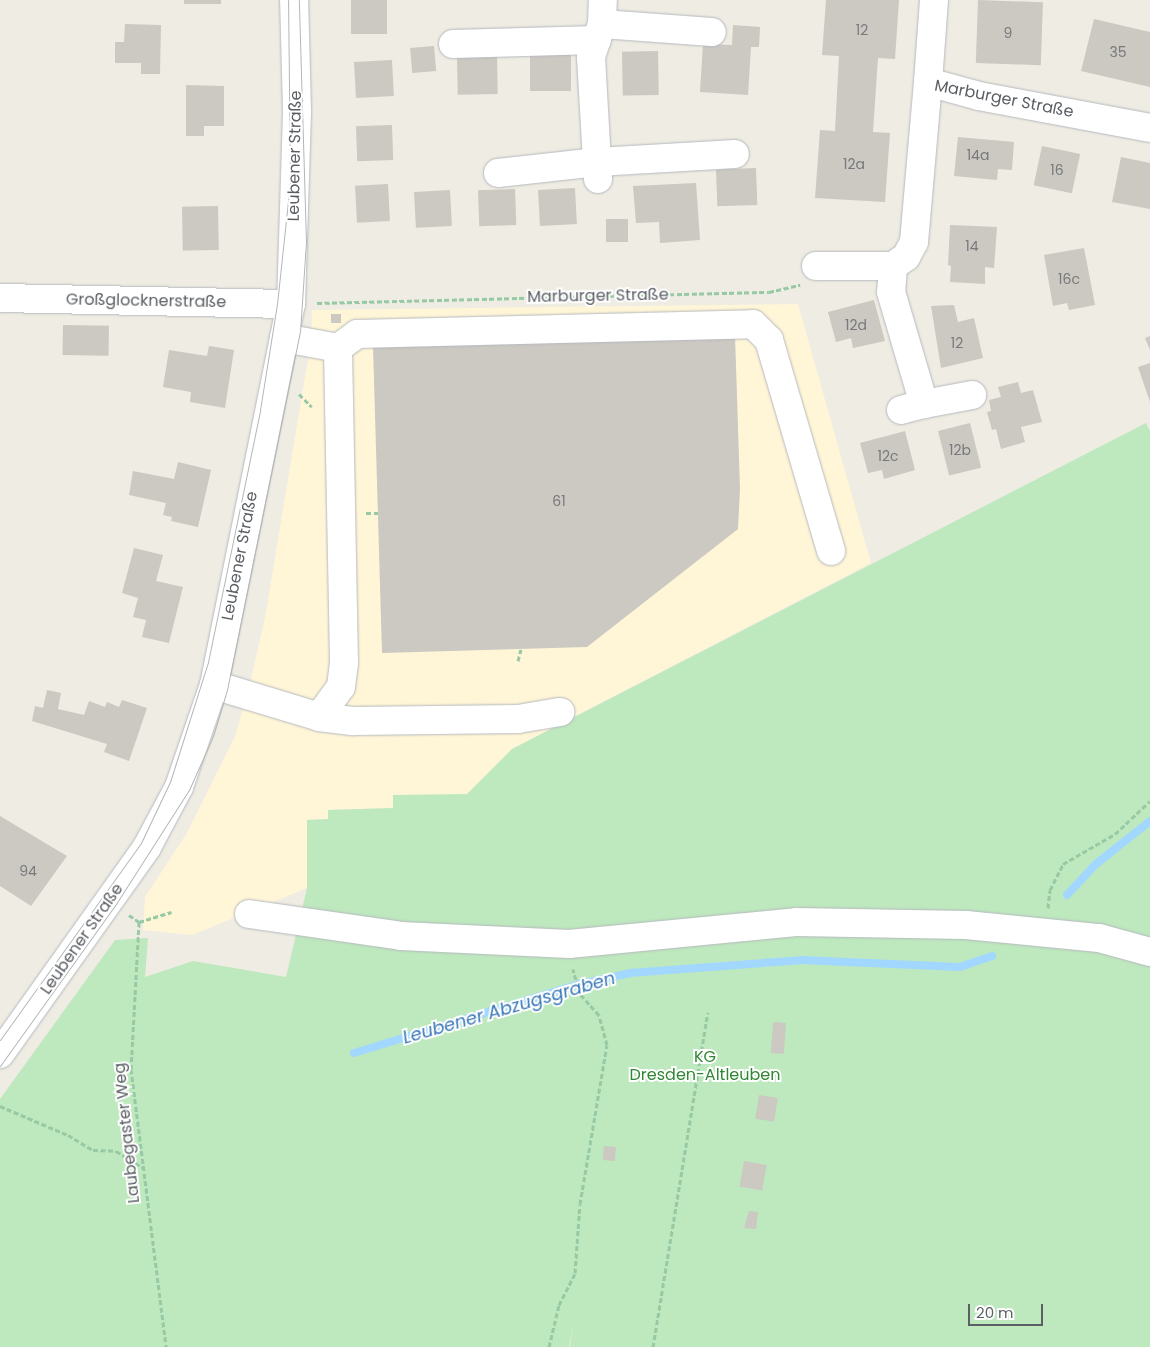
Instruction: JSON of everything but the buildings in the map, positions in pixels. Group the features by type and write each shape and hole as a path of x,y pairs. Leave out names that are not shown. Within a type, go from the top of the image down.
{"street":[{"name":"Leubener Straße","path":"0,1054 147,847 179,787 214,685 291,304 297,112 294,0"},
{"path":"928,82 934,0"},
{"path":"597,170 591,57 601,21"},
{"path":"454,44 601,21 712,32"},
{"name":"Marburger Straße","path":"893,266 906,257 914,242 928,82 979,96 1150,128"},
{"path":"498,173 597,170 735,154"},
{"path":"816,266 893,266 891,292 913,407 972,395"},
{"name":"Großglocknerstraße","path":"0,298 291,304"},
{"path":"284,338 338,348 357,334 753,324 769,340 831,550"},
{"path":"319,717 341,687 344,662 338,348"},
{"path":"214,685 319,717 354,721 508,720 560,712"},
{"path":"249,914 401,936 569,944 796,922 966,925 1099,938 1150,952"}],"path":[{"name":"Marburger Straße","path":"291,304 769,292 811,281 816,266"},
{"path":"518,661 521,649"},
{"path":"1046,933 1050,890 1063,864 1115,834 1150,801"},
{"path":"110,900 139,922 172,912"},
{"name":"Laubegaster Weg","path":"139,922 131,1069 166,1347"},
{"path":"549,1347 559,1305 574,1273 580,1204 607,1045 599,1015 580,994 569,944"},
{"path":"653,1347 708,1012"},
{"path":"0,1106 68,1135 92,1150 116,1151 142,1167"}],"shaded area":[{"path":"798,304 871,563 512,749 467,795 394,795 394,808 328,810 328,819 307,820 307,888 192,935 143,930 145,897 187,833 235,736 247,696 265,618 311,341 312,310"}],"green space":[{"name":"KG Dresden-Altleuben","path":"1146,423 1150,431 1150,1347 570,1347 573,1324 569,1347 0,1347 0,1099 115,940 148,938 145,977 193,961 286,977 307,888 307,820 328,819 328,810 393,808 393,795 467,794 512,749"}],"waterway":[{"name":"Leubener Abzugsgraben","path":"1067,895 1096,864 1150,821"},
{"name":"Leubener Abzugsgraben","path":"354,1053 576,985 630,973 801,960 960,967 992,956"}],"tram line":[{"path":"0,1040 141,843 170,782 208,662 260,410 277,304 290,183 288,0"},
{"path":"0,1066 116,904 189,790 213,736 227,690 300,332 306,242 299,0"}]}
